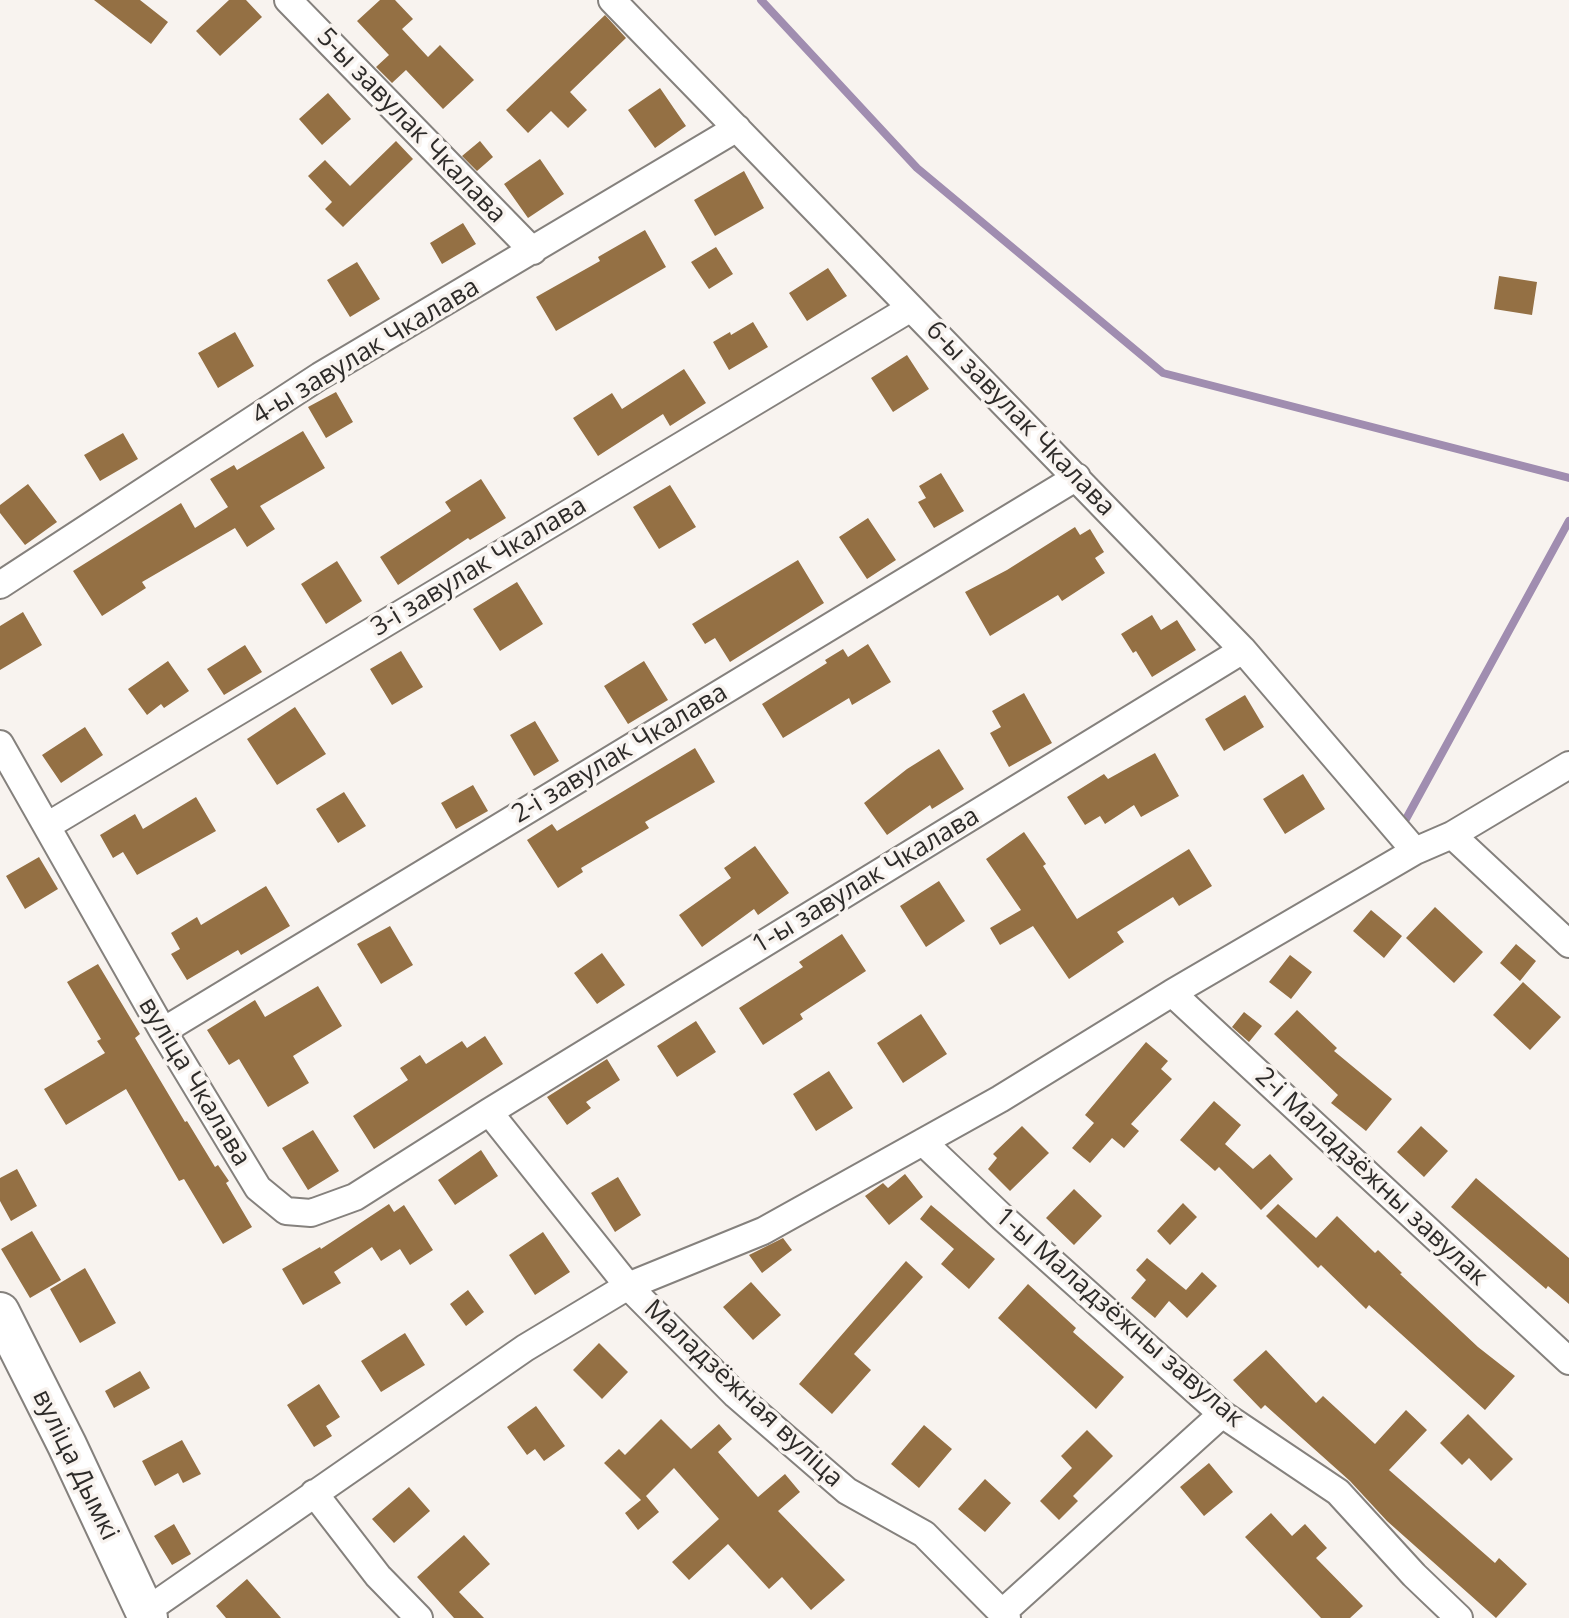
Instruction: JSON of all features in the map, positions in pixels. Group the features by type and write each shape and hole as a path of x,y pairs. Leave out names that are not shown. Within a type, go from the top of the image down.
{"street":[{"name":"5-ы завулак Чкалава","path":"288,0 533,251"},
{"name":"6-ы завулак Чкалава","path":"612,0 1243,650 1415,851"},
{"name":"4-ы завулак Чкалава","path":"0,585 320,376 737,128"},
{"name":"3-і завулак Чкалава","path":"47,826 911,308"},
{"name":"2-і завулак Чкалава","path":"163,1031 1077,477"},
{"name":"1-ы завулак Чкалава","path":"489,1112 1243,650"},
{"name":"вуліца Чкалава","path":"0,744 163,1031 258,1188 286,1211 311,1213 355,1197 489,1112"},
{"path":"147,1615 314,1493 525,1348 628,1286 763,1231 1000,1099 1172,993 1415,851 1452,835 1569,765"},
{"path":"1452,835 1569,944"},
{"name":"2-і Маладзёжны завулак","path":"1172,993 1569,1361"},
{"name":"Маладзёжная вуліца","path":"489,1112 628,1286 747,1404 847,1491 924,1534 1005,1615"},
{"name":"1-ы Маладзёжны завулак","path":"923,1142 1014,1229 1222,1414 1338,1492 1414,1575 1459,1618"},
{"name":"вуліца Дымкі","path":"0,1312 147,1615"},
{"path":"1005,1615 1222,1414"},
{"path":"314,1493 378,1576 419,1618"}],"building":[{"path":"94,0 140,0 168,22 151,44"},
{"path":"229,0 246,0 262,17 220,56 196,31"},
{"path":"380,0 395,0 413,19 402,29 428,57 440,45 474,80 443,109 406,70 392,83 376,67 389,55 357,21"},
{"path":"605,15 626,38 570,92 587,110 568,128 551,111 528,133 506,110"},
{"path":"660,88 686,126 655,148 628,110"},
{"path":"328,93 351,119 322,145 299,119"},
{"path":"396,141 413,159 343,227 325,209 332,202 308,176 325,160 350,186"},
{"path":"480,141 493,157 477,171 462,156"},
{"path":"540,159 564,194 528,218 504,184"},
{"path":"744,171 764,208 715,236 694,200"},
{"path":"463,223 476,244 442,264 430,243"},
{"path":"645,230 666,267 556,331 536,297 600,261 598,257"},
{"path":"716,247 733,274 709,289 691,262"},
{"path":"357,262 380,299 350,317 327,280"},
{"path":"828,268 847,296 807,321 789,293"},
{"path":"1499,276 1537,282 1532,315 1494,309"},
{"path":"753,322 768,347 729,370 713,342"},
{"path":"235,332 254,366 218,388 198,353"},
{"path":"907,355 929,389 893,412 871,378"},
{"path":"684,369 706,403 670,426 663,414 598,456 573,418 612,393 622,409"},
{"path":"336,392 353,422 326,438 308,407"},
{"path":"303,431 325,468 260,506 275,529 247,547 235,528 142,582 146,588 102,616 73,571 181,503 195,528 228,507 210,479 234,465 237,470"},
{"path":"123,433 138,459 100,481 84,455"},
{"path":"941,473 964,511 934,528 918,502 926,498 919,486"},
{"path":"481,479 506,518 470,540 468,538 398,585 380,557 451,511 445,502"},
{"path":"28,484 57,522 25,545 0,513 0,505"},
{"path":"670,485 696,527 659,549 633,507"},
{"path":"868,518 896,560 867,579 839,537"},
{"path":"1075,527 1080,535 1090,529 1104,552 1095,558 1105,573 1062,601 1058,595 990,636 965,592 1007,570"},
{"path":"798,560 824,603 730,662 715,638 705,644 692,624"},
{"path":"337,561 362,601 326,624 301,584"},
{"path":"517,582 543,624 500,651 473,609"},
{"path":"23,612 42,645 0,670 0,626"},
{"path":"1152,615 1161,630 1177,620 1196,650 1152,677 1121,634"},
{"path":"868,644 891,682 852,705 849,698 783,738 762,704 827,663 825,660 843,649 848,657"},
{"path":"245,645 262,672 224,695 207,669"},
{"path":"401,651 423,687 392,705 370,669"},
{"path":"168,661 189,691 164,708 161,704 147,715 128,689"},
{"path":"644,661 668,700 628,724 604,686"},
{"path":"1024,693 1052,743 1009,767 990,733 1001,727 992,711"},
{"path":"1245,695 1264,727 1224,751 1205,719"},
{"path":"295,707 326,754 277,785 247,739"},
{"path":"535,721 559,761 534,776 510,735"},
{"path":"85,727 103,755 61,783 42,755"},
{"path":"695,748 715,782 645,822 649,828 581,868 583,872 558,888 527,840 552,824 557,831"},
{"path":"939,749 964,789 932,809 930,805 887,835 864,803 907,769"},
{"path":"1155,753 1179,796 1141,817 1134,805 1105,824 1100,816 1085,825 1067,797 1104,774 1108,779"},
{"path":"1303,774 1325,809 1285,834 1263,799"},
{"path":"473,785 488,811 456,829 441,803"},
{"path":"344,792 366,826 338,843 316,809"},
{"path":"196,797 216,831 137,875 123,852 113,858 100,835 135,814 143,829"},
{"path":"1024,832 1077,919 1189,849 1212,886 1179,906 1173,897 1117,932 1124,942 1069,979 1033,926 1000,945 990,928 1021,910 986,859"},
{"path":"755,846 789,893 758,915 754,909 702,947 679,915 731,878 724,868"},
{"path":"39,857 58,889 25,909 6,876"},
{"path":"939,881 965,921 926,947 900,906"},
{"path":"266,886 290,926 241,955 238,950 187,980 171,954 180,949 171,933 197,917 201,925"},
{"path":"1435,907 1483,952 1454,983 1406,938"},
{"path":"1371,910 1402,936 1384,958 1353,931"},
{"path":"390,926 413,965 381,984 357,944"},
{"path":"842,934 866,971 800,1014 803,1019 763,1045 739,1008 803,967 799,962"},
{"path":"1516,944 1536,961 1520,981 1500,963"},
{"path":"602,953 625,985 597,1004 574,973"},
{"path":"1290,955 1312,972 1291,999 1269,982"},
{"path":"98,964 140,1034 135,1038 185,1122 215,1167 218,1165 229,1181 226,1183 252,1227 223,1244 184,1179 179,1181 126,1089 66,1125 44,1089 105,1053 97,1041 101,1039 67,982"},
{"path":"1523,982 1561,1017 1530,1050 1493,1015"},
{"path":"318,986 342,1026 293,1056 309,1083 268,1107 239,1059 229,1065 207,1030 255,1000 265,1017"},
{"path":"1297,1010 1337,1048 1334,1051 1392,1099 1366,1131 1331,1103 1338,1095 1274,1034"},
{"path":"1244,1012 1262,1026 1249,1042 1232,1027"},
{"path":"921,1014 947,1054 903,1083 877,1043"},
{"path":"696,1021 716,1052 677,1077 657,1046"},
{"path":"485,1036 503,1064 374,1149 353,1116 408,1080 400,1068 420,1055 426,1064 462,1041 467,1048"},
{"path":"1146,1042 1168,1061 1161,1069 1172,1079 1131,1124 1139,1131 1124,1148 1112,1138 1090,1163 1072,1148 1094,1123 1085,1115"},
{"path":"607,1059 620,1080 586,1102 591,1108 567,1125 547,1097"},
{"path":"829,1071 853,1108 816,1131 793,1094"},
{"path":"1214,1101 1241,1125 1225,1144 1253,1169 1270,1154 1293,1179 1261,1210 1219,1167 1215,1171 1180,1140"},
{"path":"1022,1126 1049,1153 1010,1191 988,1169 997,1158 993,1154"},
{"path":"1421,1126 1448,1151 1424,1177 1397,1152"},
{"path":"313,1130 339,1171 308,1190 282,1148"},
{"path":"481,1150 498,1176 455,1205 438,1180"},
{"path":"17,1169 37,1206 11,1221 0,1201 0,1178"},
{"path":"905,1174 923,1197 889,1225 865,1196 883,1183 888,1188"},
{"path":"618,1177 641,1215 615,1232 591,1193"},
{"path":"1476,1178 1569,1258 1569,1304 1548,1286 1546,1289 1451,1207"},
{"path":"1074,1189 1102,1216 1074,1245 1046,1218"},
{"path":"1183,1203 1197,1217 1170,1245 1157,1231"},
{"path":"389,1204 394,1212 404,1205 433,1250 410,1265 400,1249 381,1261 372,1247 334,1272 341,1283 303,1305 282,1269 321,1249"},
{"path":"1278,1204 1316,1238 1337,1216 1375,1253 1378,1250 1478,1347 1515,1376 1485,1410 1369,1305 1366,1309 1321,1265 1318,1268 1266,1216"},
{"path":"931,1205 995,1259 969,1289 941,1264 954,1249 920,1219"},
{"path":"32,1231 61,1280 30,1298 1,1249"},
{"path":"543,1232 570,1272 535,1295 509,1255"},
{"path":"783,1238 792,1250 762,1273 749,1255"},
{"path":"1147,1258 1186,1290 1202,1272 1217,1286 1187,1318 1169,1301 1155,1318 1131,1298 1146,1280 1136,1270"},
{"path":"906,1261 923,1277 854,1354 871,1370 832,1414 799,1384"},
{"path":"85,1268 116,1323 80,1343 50,1289"},
{"path":"751,1282 781,1315 753,1340 723,1307"},
{"path":"1028,1284 1076,1328 1073,1332 1124,1377 1096,1409 998,1318"},
{"path":"468,1290 484,1312 466,1326 450,1304"},
{"path":"405,1333 425,1365 381,1392 361,1361"},
{"path":"599,1343 628,1372 602,1399 573,1370"},
{"path":"1266,1350 1316,1403 1323,1396 1375,1444 1406,1410 1427,1430 1389,1470 1495,1563 1499,1558 1527,1584 1496,1618 1387,1521 1350,1481 1265,1405 1261,1409 1233,1380"},
{"path":"140,1371 150,1388 114,1408 105,1391"},
{"path":"319,1384 340,1417 326,1426 332,1436 314,1447 287,1405"},
{"path":"536,1406 565,1446 544,1461 535,1449 527,1455 507,1427"},
{"path":"1468,1414 1513,1459 1491,1481 1469,1458 1462,1465 1440,1443"},
{"path":"661,1419 691,1449 719,1424 732,1439 718,1452 758,1497 785,1474 800,1492 778,1511 845,1580 811,1610 782,1577 769,1589 728,1544 689,1580 672,1562 719,1519 674,1468 646,1496 659,1512 638,1530 625,1513 641,1500 604,1463 619,1449 625,1455"},
{"path":"924,1425 952,1449 919,1488 891,1464"},
{"path":"1087,1430 1113,1456 1073,1496 1078,1501 1059,1520 1040,1501 1072,1468 1061,1456"},
{"path":"182,1440 201,1474 183,1483 178,1473 155,1486 142,1461"},
{"path":"1209,1463 1233,1492 1204,1516 1180,1487"},
{"path":"985,1479 1011,1503 985,1532 958,1509"},
{"path":"409,1487 430,1511 394,1543 372,1519"},
{"path":"1271,1513 1292,1536 1305,1524 1327,1548 1316,1558 1363,1606 1350,1618 1321,1618 1245,1537"},
{"path":"174,1524 191,1554 172,1565 154,1536"},
{"path":"464,1535 490,1564 459,1592 484,1618 454,1618 417,1577"},
{"path":"247,1579 281,1618 226,1618 216,1606"}],"waterway":[{"path":"761,0 917,168 1163,373 1569,478"},
{"path":"1406,819 1569,521"}]}
